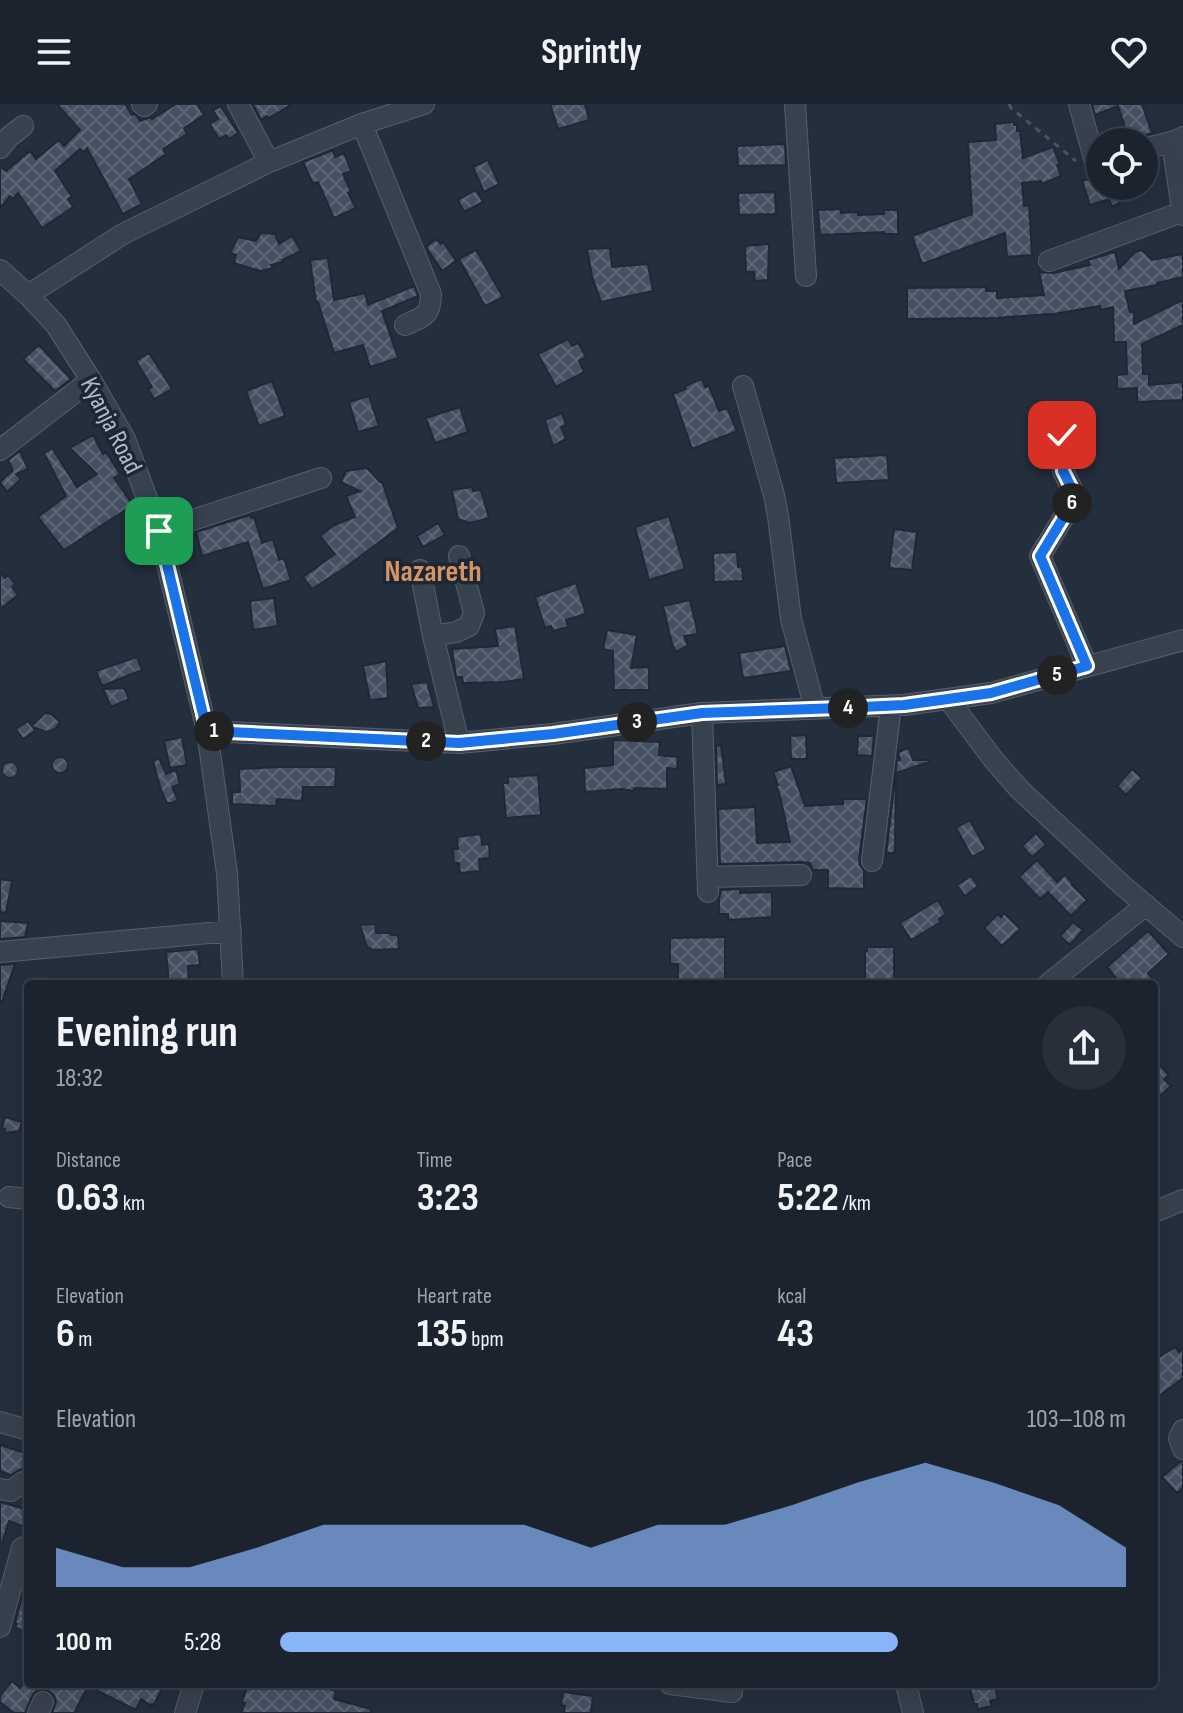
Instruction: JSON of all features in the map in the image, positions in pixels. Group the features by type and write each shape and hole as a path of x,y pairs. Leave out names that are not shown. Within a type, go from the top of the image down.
{"street":[{"path":"238,104 269,162"},
{"path":"28,295 123,234 269,162 362,124 424,104"},
{"path":"795,104 806,276"},
{"path":"1079,104 1087,128"},
{"path":"362,124 431,294 425,316 405,325"},
{"path":"0,148 23,126"},
{"path":"1158,145 1179,139"},
{"path":"1049,261 1183,214 1173,149 1179,139"},
{"name":"Kyanja Road","path":"0,270 56,325 91,380 125,439 159,531 207,731 227,873 233,980"},
{"path":"0,450 91,380"},
{"path":"743,386 774,495 791,619 815,709"},
{"path":"1062,435 1063,471 1076,497 1040,556 1087,666"},
{"path":"159,531 321,478"},
{"path":"433,636 469,626 474,613 459,556"},
{"path":"420,570 459,743"},
{"path":"207,731 459,743 553,734 702,713 891,706 991,693 1183,640"},
{"path":"948,699 1019,789 1183,937"},
{"path":"872,861 891,706"},
{"path":"702,713 708,884 801,875"},
{"path":"1053,980 1146,905"},
{"path":"0,952 231,931"},
{"path":"1159,1210 1183,1200"},
{"path":"0,1422 24,1429"},
{"path":"1183,1430 1179,1438 1183,1449"},
{"path":"0,1489 11,1491 24,1479"},
{"path":"0,1627 24,1547"},
{"path":"185,1713 193,1688"},
{"path":"701,1688 732,1692"},
{"path":"907,1688 913,1713"}],"path":[{"path":"1009,104 1083,166 1086,165"}],"building":[{"path":"57,104 125,104 140,121 152,119 176,104 197,104 204,115 184,128 187,134 163,149 166,154 129,179 142,204 123,214 87,148 84,152 80,149 55,171 72,197 68,199 73,207 42,228 18,193 13,199 10,196 0,208 0,167 6,171 30,151 36,159 59,140 64,146 80,130"},
{"path":"253,104 292,104 261,120"},
{"path":"550,104 585,104 589,120 558,129"},
{"path":"1092,104 1142,104 1150,128 1125,128 1118,106 1095,115"},
{"path":"221,106 238,133 229,139 226,135 219,139 210,124 218,119 213,110"},
{"path":"1014,122 1017,131 1020,131 1023,158 1053,147 1060,164 1057,165 1061,176 1042,184 1041,181 1022,183 1024,206 1029,205 1032,255 1007,257 1005,233 922,264 912,236 972,214 968,142 996,140 995,124"},
{"path":"785,144 786,165 738,166 737,146"},
{"path":"333,150 335,157 344,153 351,171 343,174 356,208 334,218 318,182 313,184 303,162"},
{"path":"488,160 499,184 484,192 473,167"},
{"path":"476,190 483,202 464,212 458,200"},
{"path":"775,192 776,214 739,215 738,193"},
{"path":"1088,200 1106,200 1090,205"},
{"path":"1109,200 1123,200 1112,207"},
{"path":"841,209 841,213 858,212 858,215 898,210 898,234 820,235 818,210"},
{"path":"261,233 275,234 279,244 292,236 301,251 271,265 273,268 260,271 234,263 236,255 230,253 238,237 256,241"},
{"path":"436,239 441,244 443,242 456,261 442,271 426,247"},
{"path":"769,244 768,280 755,281 754,272 746,272 745,246"},
{"path":"610,248 612,267 648,264 653,291 601,302 587,249"},
{"path":"476,250 503,297 485,306 459,259"},
{"path":"1142,250 1152,260 1183,254 1183,277 1125,291 1130,312 1134,312 1134,324 1183,300 1183,325 1142,344 1143,374 1149,374 1149,385 1183,382 1183,400 1137,402 1137,388 1117,389 1117,375 1127,374 1126,342 1114,342 1113,307 997,318 907,319 907,288 986,287 986,291 997,291 997,298 1044,295 1039,272 1053,273 1090,265 1088,260 1115,252 1119,269 1135,252"},
{"path":"328,258 334,300 365,293 368,305 414,286 418,296 382,311 398,358 370,367 363,345 334,353 316,302 310,260"},
{"path":"568,339 572,346 578,343 586,357 579,361 584,372 556,387 538,354"},
{"path":"39,345 71,379 55,391 23,359"},
{"path":"149,353 172,389 154,399 148,389 152,387 136,361"},
{"path":"702,379 705,387 709,386 719,411 727,408 737,431 692,449 673,394"},
{"path":"272,381 285,416 259,426 246,391"},
{"path":"369,396 379,426 358,432 349,402"},
{"path":"460,407 468,432 435,443 426,418"},
{"path":"562,413 566,425 561,427 566,439 553,446 545,420"},
{"path":"93,435 103,454 106,452 120,474 114,478 133,505 64,550 38,517 66,496 44,453 52,448 77,487 97,474 70,448"},
{"path":"20,451 28,469 16,474 21,479 7,492 0,482 13,470 8,460"},
{"path":"887,455 889,480 836,483 834,458"},
{"path":"367,468 382,482 398,528 312,589 303,577 335,554 320,536 334,525 355,517 346,496 360,491 341,482 346,471"},
{"path":"472,487 473,491 481,490 489,518 470,523 458,519 452,490"},
{"path":"250,515 254,517 262,543 273,539 279,560 284,558 291,580 263,589 248,542 202,556 196,532"},
{"path":"669,516 685,569 649,580 635,527"},
{"path":"438,523 445,535 423,547 417,536"},
{"path":"894,529 917,532 912,570 889,568"},
{"path":"737,552 743,581 714,582 713,553"},
{"path":"0,572 5,578 8,575 18,595 0,609"},
{"path":"576,583 586,614 566,620 568,627 553,631 551,626 545,628 535,597"},
{"path":"274,598 278,626 253,630 250,601"},
{"path":"690,600 698,634 684,636 688,645 676,652 663,606"},
{"path":"515,626 524,679 463,683 462,677 456,677 452,649 498,646 495,629"},
{"path":"607,630 637,635 631,668 649,667 649,690 614,690 613,651 603,649"},
{"path":"785,646 791,671 743,678 739,653"},
{"path":"137,657 142,670 102,686 96,671"},
{"path":"386,661 388,698 370,700 363,666"},
{"path":"427,682 434,707 418,708 411,684"},
{"path":"124,688 129,699 111,707 103,689"},
{"path":"45,713 60,722 55,729 46,732 33,727 35,731 23,739 16,729 28,721 32,726"},
{"path":"806,735 807,759 791,759 790,736"},
{"path":"858,736 874,736 872,756 857,755"},
{"path":"182,737 187,765 170,768 164,741"},
{"path":"613,740 660,742 659,755 678,757 677,769 667,768 667,789 585,792 584,768 613,765"},
{"path":"721,745 726,784 717,785 716,746"},
{"path":"909,748 913,760 929,762 896,773 895,851 886,856 897,760 900,760 898,752"},
{"path":"57,757 63,757 68,765 66,771 57,773 52,768 52,762"},
{"path":"159,758 166,774 176,770 180,784 172,787 178,800 172,803 167,803 161,790 153,761"},
{"path":"7,762 13,762 18,770 16,776 7,778 2,773 2,767"},
{"path":"791,766 805,806 843,804 843,799 867,799 859,859 864,871 864,889 828,888 828,870 813,870 810,863 720,864 718,809 755,807 757,843 790,842 773,772"},
{"path":"336,767 335,787 303,787 302,801 277,799 276,806 232,804 232,792 240,792 239,769"},
{"path":"1132,769 1142,778 1126,795 1117,786"},
{"path":"538,775 541,815 506,818 503,783 508,783 508,777"},
{"path":"970,820 986,849 972,857 956,828"},
{"path":"1036,833 1046,845 1032,857 1022,846"},
{"path":"481,834 482,845 489,844 490,858 479,859 480,871 460,873 459,863 454,863 453,849 458,849 457,837"},
{"path":"1037,860 1057,882 1065,875 1087,900 1071,916 1048,892 1040,899 1019,877"},
{"path":"971,876 978,886 965,896 957,885"},
{"path":"0,879 12,881 6,913 0,912"},
{"path":"740,889 740,893 772,892 772,917 728,920 728,914 719,914 721,890"},
{"path":"938,900 946,914 939,919 941,922 911,940 900,923"},
{"path":"1004,913 1020,929 1002,946 984,928 998,914 1001,917"},
{"path":"0,921 28,923 25,937 0,939"},
{"path":"1073,922 1083,930 1070,945 1060,936"},
{"path":"375,924 376,933 398,935 399,949 373,950 367,947 360,925"},
{"path":"1148,931 1169,954 1148,973 1152,978 1150,980 1118,980 1107,967"},
{"path":"725,937 725,980 678,980 678,964 670,964 670,938"},
{"path":"867,947 894,947 894,980 865,980"},
{"path":"198,949 200,965 188,966 189,980 169,980 166,952"},
{"path":"15,964 2,1002 0,965"},
{"path":"1158,1063 1169,1075 1164,1079 1171,1086 1158,1097"},
{"path":"5,1117 22,1122 19,1131 5,1133 2,1128"},
{"path":"1175,1347 1179,1352 1183,1349 1183,1378 1158,1397 1158,1358"},
{"path":"0,1445 24,1453 24,1469 11,1475 0,1471"},
{"path":"1183,1462 1183,1487 1177,1493 1162,1477"},
{"path":"0,1502 24,1509 24,1527 9,1521 0,1542"},
{"path":"24,1590 24,1631 15,1627"},
{"path":"12,1681 20,1688 24,1684 24,1688 87,1688 74,1713 52,1713 56,1702 54,1695 43,1689 32,1696 25,1713 14,1713 0,1702 0,1696"},
{"path":"92,1688 162,1688 154,1705 141,1699 136,1710"},
{"path":"247,1688 326,1688 336,1691 334,1699 371,1709 371,1713 241,1713 245,1703 242,1702"},
{"path":"970,1688 995,1688 998,1699 990,1701 992,1706 978,1709"},
{"path":"563,1692 593,1696 591,1713 564,1713 565,1706 561,1705"}],"district":[{"name":"Nazareth","path":"433,571"}],"route":[{"path":"159,531 207,731 459,743 553,734 702,713 904,705 991,693 1087,666 1040,556 1076,497 1063,471 1062,435"}]}
